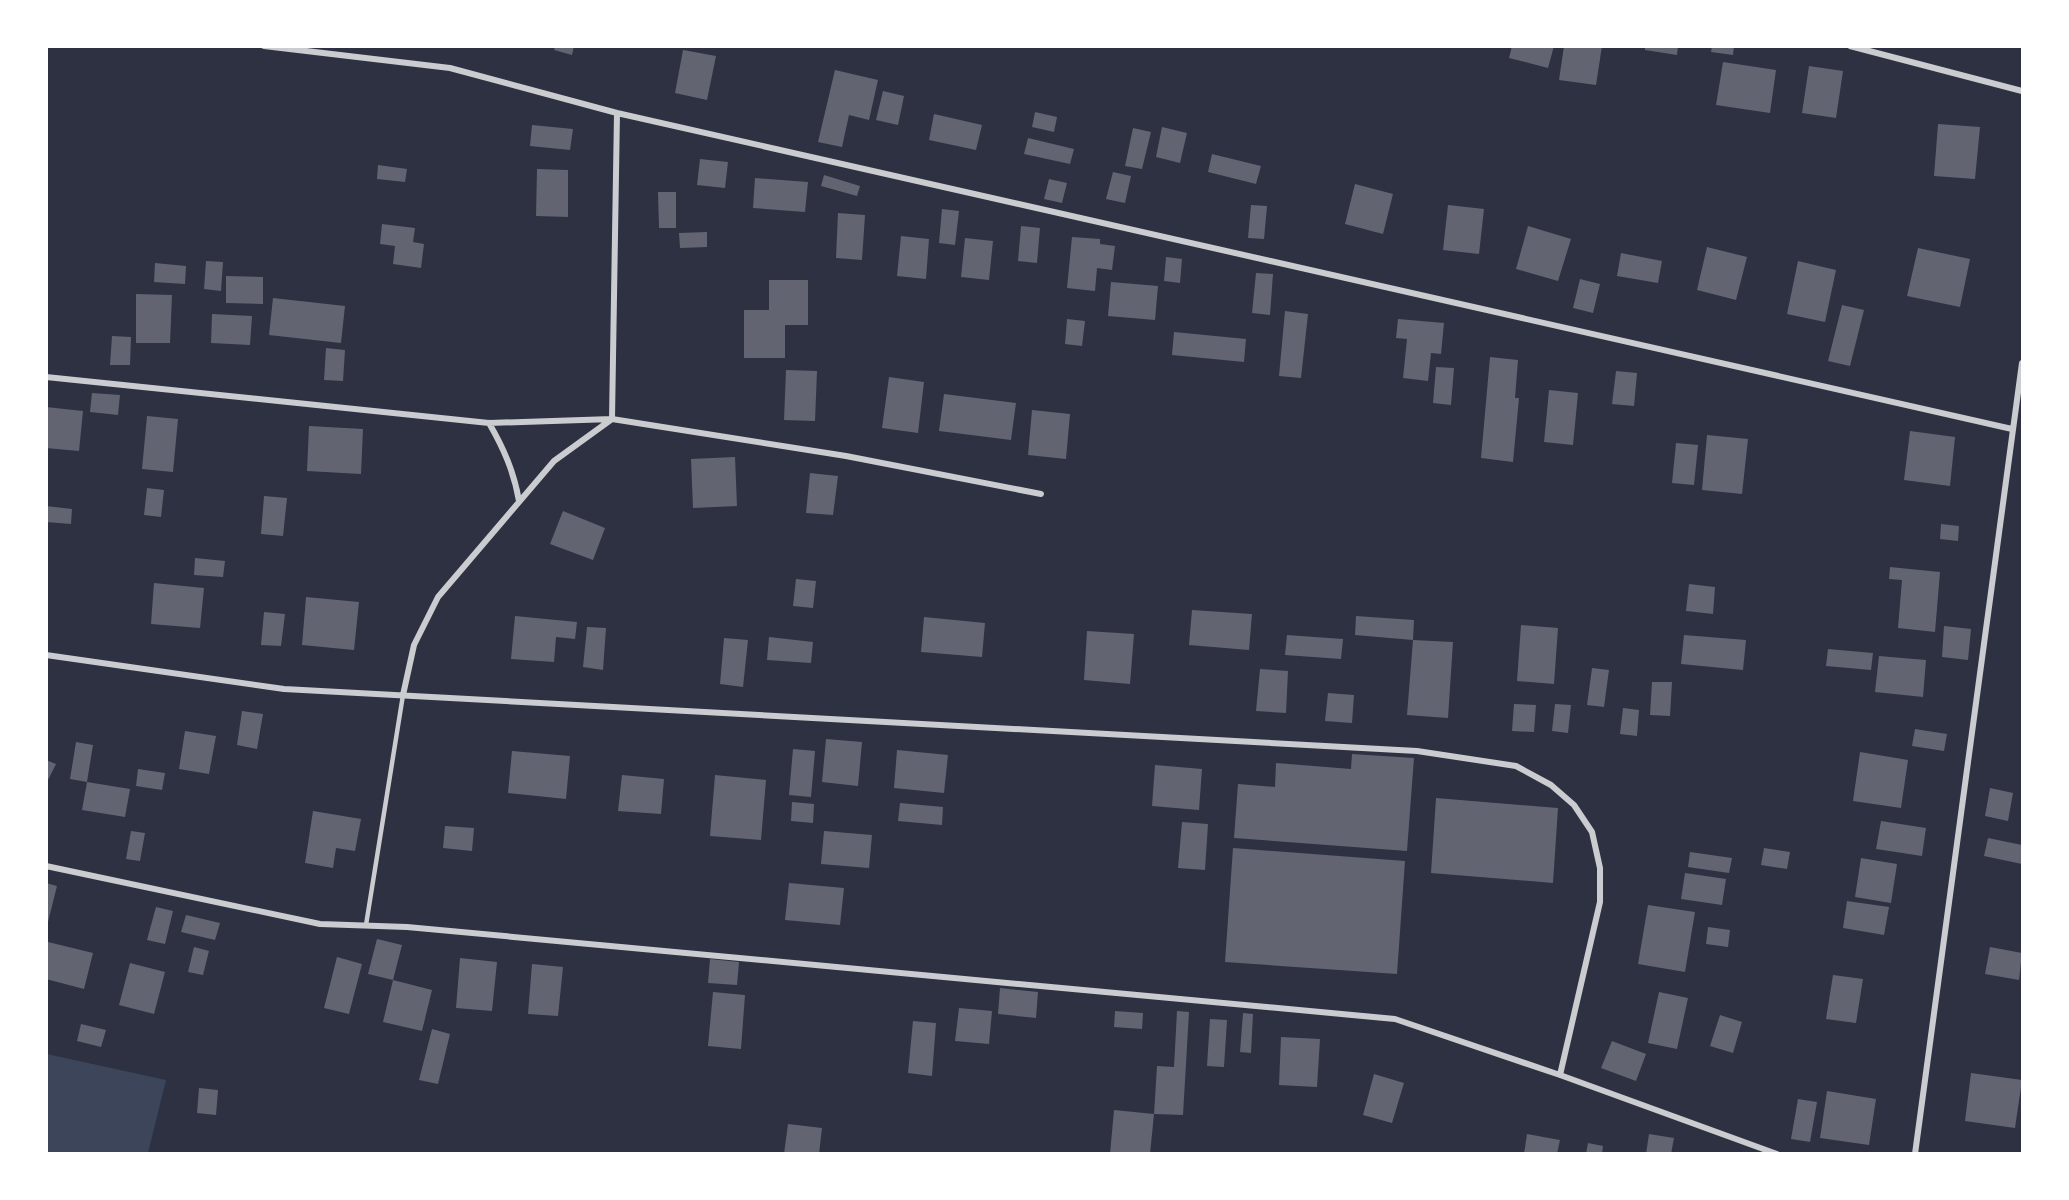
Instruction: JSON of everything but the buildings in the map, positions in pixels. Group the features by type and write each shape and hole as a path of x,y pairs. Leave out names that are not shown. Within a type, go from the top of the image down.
{"street":[{"path":"264,46 450,68 617,113 2012,429"},
{"path":"1850,46 2022,91"},
{"path":"612,419 617,113"},
{"path":"1915,1154 2022,363"},
{"path":"46,377 489,423 612,419 846,456 1041,494"},
{"path":"403,695 414,645 438,597 554,461 612,419"},
{"path":"489,423 504,447 515,475 519,501"},
{"path":"46,654 284,689 1417,751 1516,766 1551,785 1574,805 1592,832 1600,868 1600,902 1560,1075"},
{"path":"46,866 320,924 407,927 1395,1019 1560,1075 1777,1154"}],"lane":[{"path":"366,925 403,695"}],"shaded area":[{"path":"47,1054 166,1080 148,1153 47,1153"}]}
